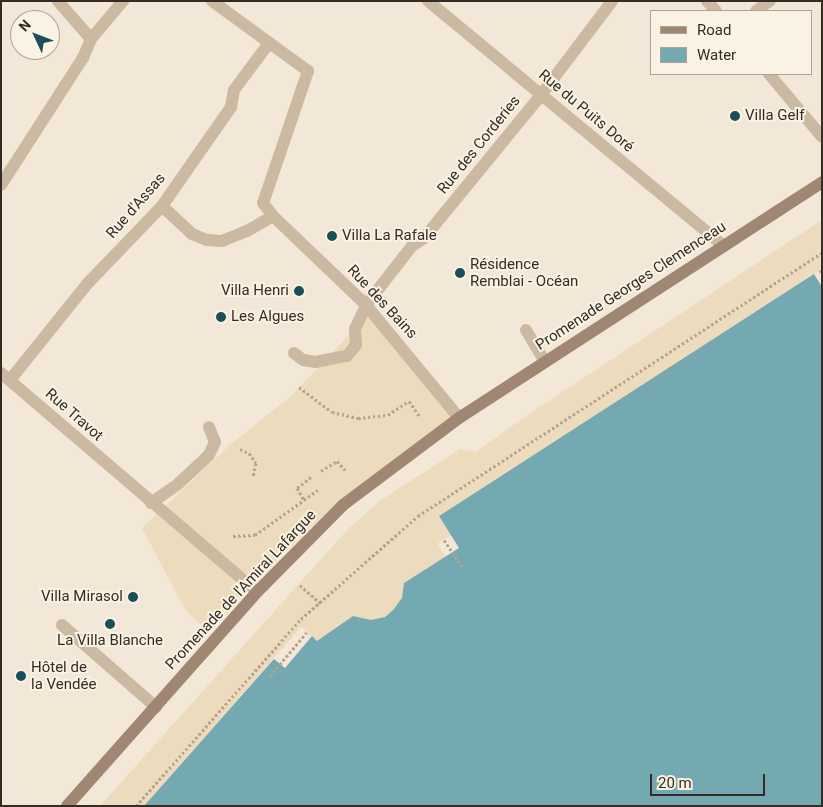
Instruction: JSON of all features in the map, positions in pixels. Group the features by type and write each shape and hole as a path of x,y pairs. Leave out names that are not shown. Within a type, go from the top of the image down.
{"street":[{"path":"58,1 91,39"},
{"path":"1,185 84,58 91,39 123,1"},
{"path":"162,206 192,234 207,240 222,241 247,231 273,216 263,203 308,71 212,1"},
{"name":"Rue du Puits Doré","path":"428,1 724,246"},
{"name":"Rue des Corderies","path":"299,356 315,362 347,356 356,345 355,329 366,304 412,246 424,238 542,94 612,1"},
{"path":"757,10 770,1"},
{"name":"Rue d'Assas","path":"5,377 88,283 162,206 231,107 234,90 269,43"},
{"path":"770,75 822,137"},
{"name":"Promenade Georges Clemenceau","path":"459,418 544,360 822,182"},
{"name":"Rue des Bains","path":"273,216 366,304 459,418"},
{"path":"526,330 544,360"},
{"name":"Rue Travot","path":"5,377 257,592"},
{"name":"Promenade de l'Amiral Lafargue","path":"67,806 257,592 342,505 459,418"},
{"path":"151,503 178,484 209,455 216,442 209,428"},
{"path":"62,625 156,707"}],"path":[{"path":"136,806 301,619 418,516 822,253"},
{"path":"299,356 296,380 299,387 332,412 358,418 388,415 401,406"},
{"path":"216,442 231,444 249,454 256,463 254,477"},
{"path":"321,470 337,461 341,464"},
{"path":"299,492 297,488 311,477"},
{"path":"228,536 255,535 304,500"},
{"path":"444,540 462,567"},
{"path":"270,676 307,632"}],"shaded area":[{"path":"822,220 822,269 439,516 451,535 437,544 446,557 404,583 402,598 393,610 384,617 371,620 353,616 317,641 301,627 144,806 100,806 348,529 381,500 460,449 476,452 523,418"},
{"path":"368,315 452,417 337,502 250,586 209,632 186,611 142,528 231,444 292,395"}],"water":[{"path":"814,274 822,287 822,806 144,806 274,659 285,668 312,636 317,641 353,616 371,620 385,617 402,598 404,583 459,548 439,516"}],"place":[{"name":"Villa Gelf","path":"735,116"},
{"name":"Villa La Rafale","path":"332,236"},
{"name":"Résidence Remblai - Océan","path":"460,273"},
{"name":"Villa Henri","path":"299,291"},
{"name":"Les Algues","path":"221,317"},
{"name":"Villa Mirasol","path":"133,597"},
{"name":"La Villa Blanche","path":"110,624"},
{"name":"Hôtel de la Vendée","path":"21,676"}]}
